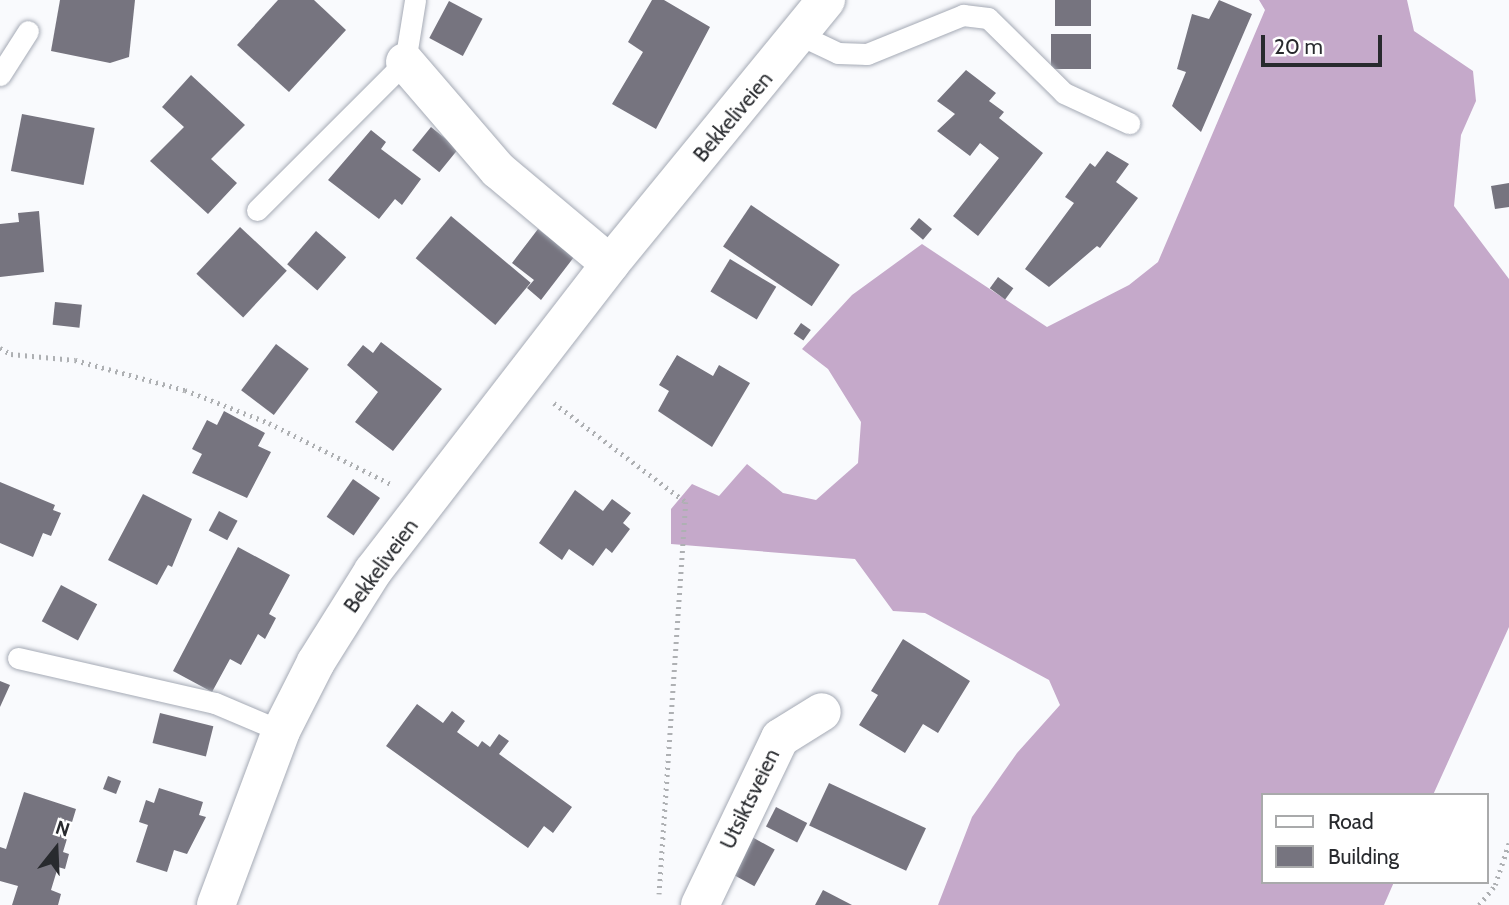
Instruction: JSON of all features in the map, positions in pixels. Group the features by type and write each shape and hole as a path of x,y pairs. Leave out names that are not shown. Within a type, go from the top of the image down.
{"street":[{"name":"Bekkeliveien","path":"216,905 281,731 316,662 373,571 429,502 610,264 826,0"},
{"path":"405,62 498,170 610,264"},
{"name":"Utsiktsveien","path":"700,905 780,738 822,712"}],"lane":[{"path":"257,210 405,62 415,0"},
{"path":"800,35 838,53 867,54 963,15 988,18 1064,93 1129,123"},
{"path":"0,75 28,31"},
{"path":"18,658 215,703 281,731"}],"path":[{"path":"0,348 12,354 75,360 185,390 268,423 429,502"},
{"path":"522,380 686,502 658,905"},
{"path":"1479,905 1495,885 1509,843"}],"shaded area":[{"path":"1259,0 1407,0 1414,31 1473,71 1476,101 1461,135 1454,206 1509,279 1509,627 1434,793 1260,793 1260,884 1393,884 1384,905 938,905 972,817 1017,753 1060,705 1049,680 925,613 893,611 855,559 671,544 671,509 692,484 719,496 747,464 783,493 816,500 858,463 861,422 828,369 802,349 852,295 922,244 1047,327 1129,285 1158,262 1265,10"}],"building":[{"path":"60,0 135,0 129,57 110,63 51,51"},
{"path":"278,0 314,0 346,30 289,92 237,45"},
{"path":"652,0 664,0 710,27 656,129 612,104 643,52 628,42"},
{"path":"1055,0 1091,0 1091,26 1055,26"},
{"path":"1219,0 1252,14 1201,132 1172,106 1186,72 1177,69 1192,14 1209,19"},
{"path":"449,1 483,19 463,56 429,38"},
{"path":"1051,34 1091,34 1091,69 1051,69"},
{"path":"966,70 996,93 989,101 1004,112 999,118 1043,153 978,236 953,216 999,158 980,143 970,156 937,131 955,114 937,101"},
{"path":"191,75 245,125 211,159 237,183 208,214 150,161 184,127 162,107"},
{"path":"22,114 95,128 84,185 11,171"},
{"path":"431,127 458,149 439,172 412,150"},
{"path":"371,130 386,142 381,149 421,179 402,205 395,199 379,219 328,180"},
{"path":"1107,151 1129,164 1116,182 1138,198 1100,248 1097,246 1049,287 1025,269 1074,203 1065,197 1090,163 1095,167"},
{"path":"1509,183 1509,207 1495,209 1491,186"},
{"path":"751,205 840,265 812,306 723,246"},
{"path":"39,211 44,272 0,277 0,224 19,222 18,213"},
{"path":"451,216 531,283 495,325 416,258"},
{"path":"919,218 932,229 923,240 910,229"},
{"path":"240,227 287,271 243,317 196,274"},
{"path":"538,229 574,257 541,300 527,288 534,280 512,263"},
{"path":"316,231 346,257 317,290 287,264"},
{"path":"730,259 776,287 757,319 710,292"},
{"path":"998,277 1013,288 1005,299 990,288"},
{"path":"55,302 82,305 79,328 53,325"},
{"path":"801,323 811,330 803,341 794,334"},
{"path":"381,342 442,389 393,451 355,422 378,392 347,365 363,345 373,353"},
{"path":"276,344 309,369 274,415 241,390"},
{"path":"677,355 713,376 719,365 750,383 712,447 658,411 669,391 659,385"},
{"path":"224,411 265,433 258,446 271,452 247,498 192,473 202,454 192,449 207,420 217,425"},
{"path":"353,479 380,498 354,536 327,517"},
{"path":"0,482 55,505 53,510 61,513 51,536 43,533 33,557 0,543"},
{"path":"575,490 603,511 612,499 631,513 623,523 630,529 612,553 606,548 593,566 569,549 562,560 539,543"},
{"path":"143,494 192,519 172,567 168,565 157,585 108,560"},
{"path":"219,511 238,521 227,540 209,530"},
{"path":"238,547 290,575 269,614 276,618 265,639 258,634 241,665 230,659 212,692 173,671"},
{"path":"61,585 97,604 78,640 42,621"},
{"path":"903,639 970,681 938,733 923,724 905,753 859,725 878,695 871,691"},
{"path":"0,681 10,685 0,707"},
{"path":"417,704 443,723 452,711 465,721 457,732 478,747 482,741 490,747 499,734 509,741 499,754 572,807 553,833 544,826 528,848 386,746"},
{"path":"160,713 213,726 206,756 153,743"},
{"path":"108,776 121,781 116,794 103,789"},
{"path":"829,783 926,828 906,871 809,826"},
{"path":"159,788 203,802 199,815 206,817 187,854 174,850 167,872 136,862 148,825 139,822 146,800 154,803"},
{"path":"24,792 76,809 63,852 69,854 65,869 58,867 51,890 61,894 58,905 12,905 18,886 0,881 0,847 6,849"},
{"path":"776,807 807,823 797,842 766,827"},
{"path":"752,837 775,850 754,886 732,874"},
{"path":"823,890 852,905 815,905"}]}
